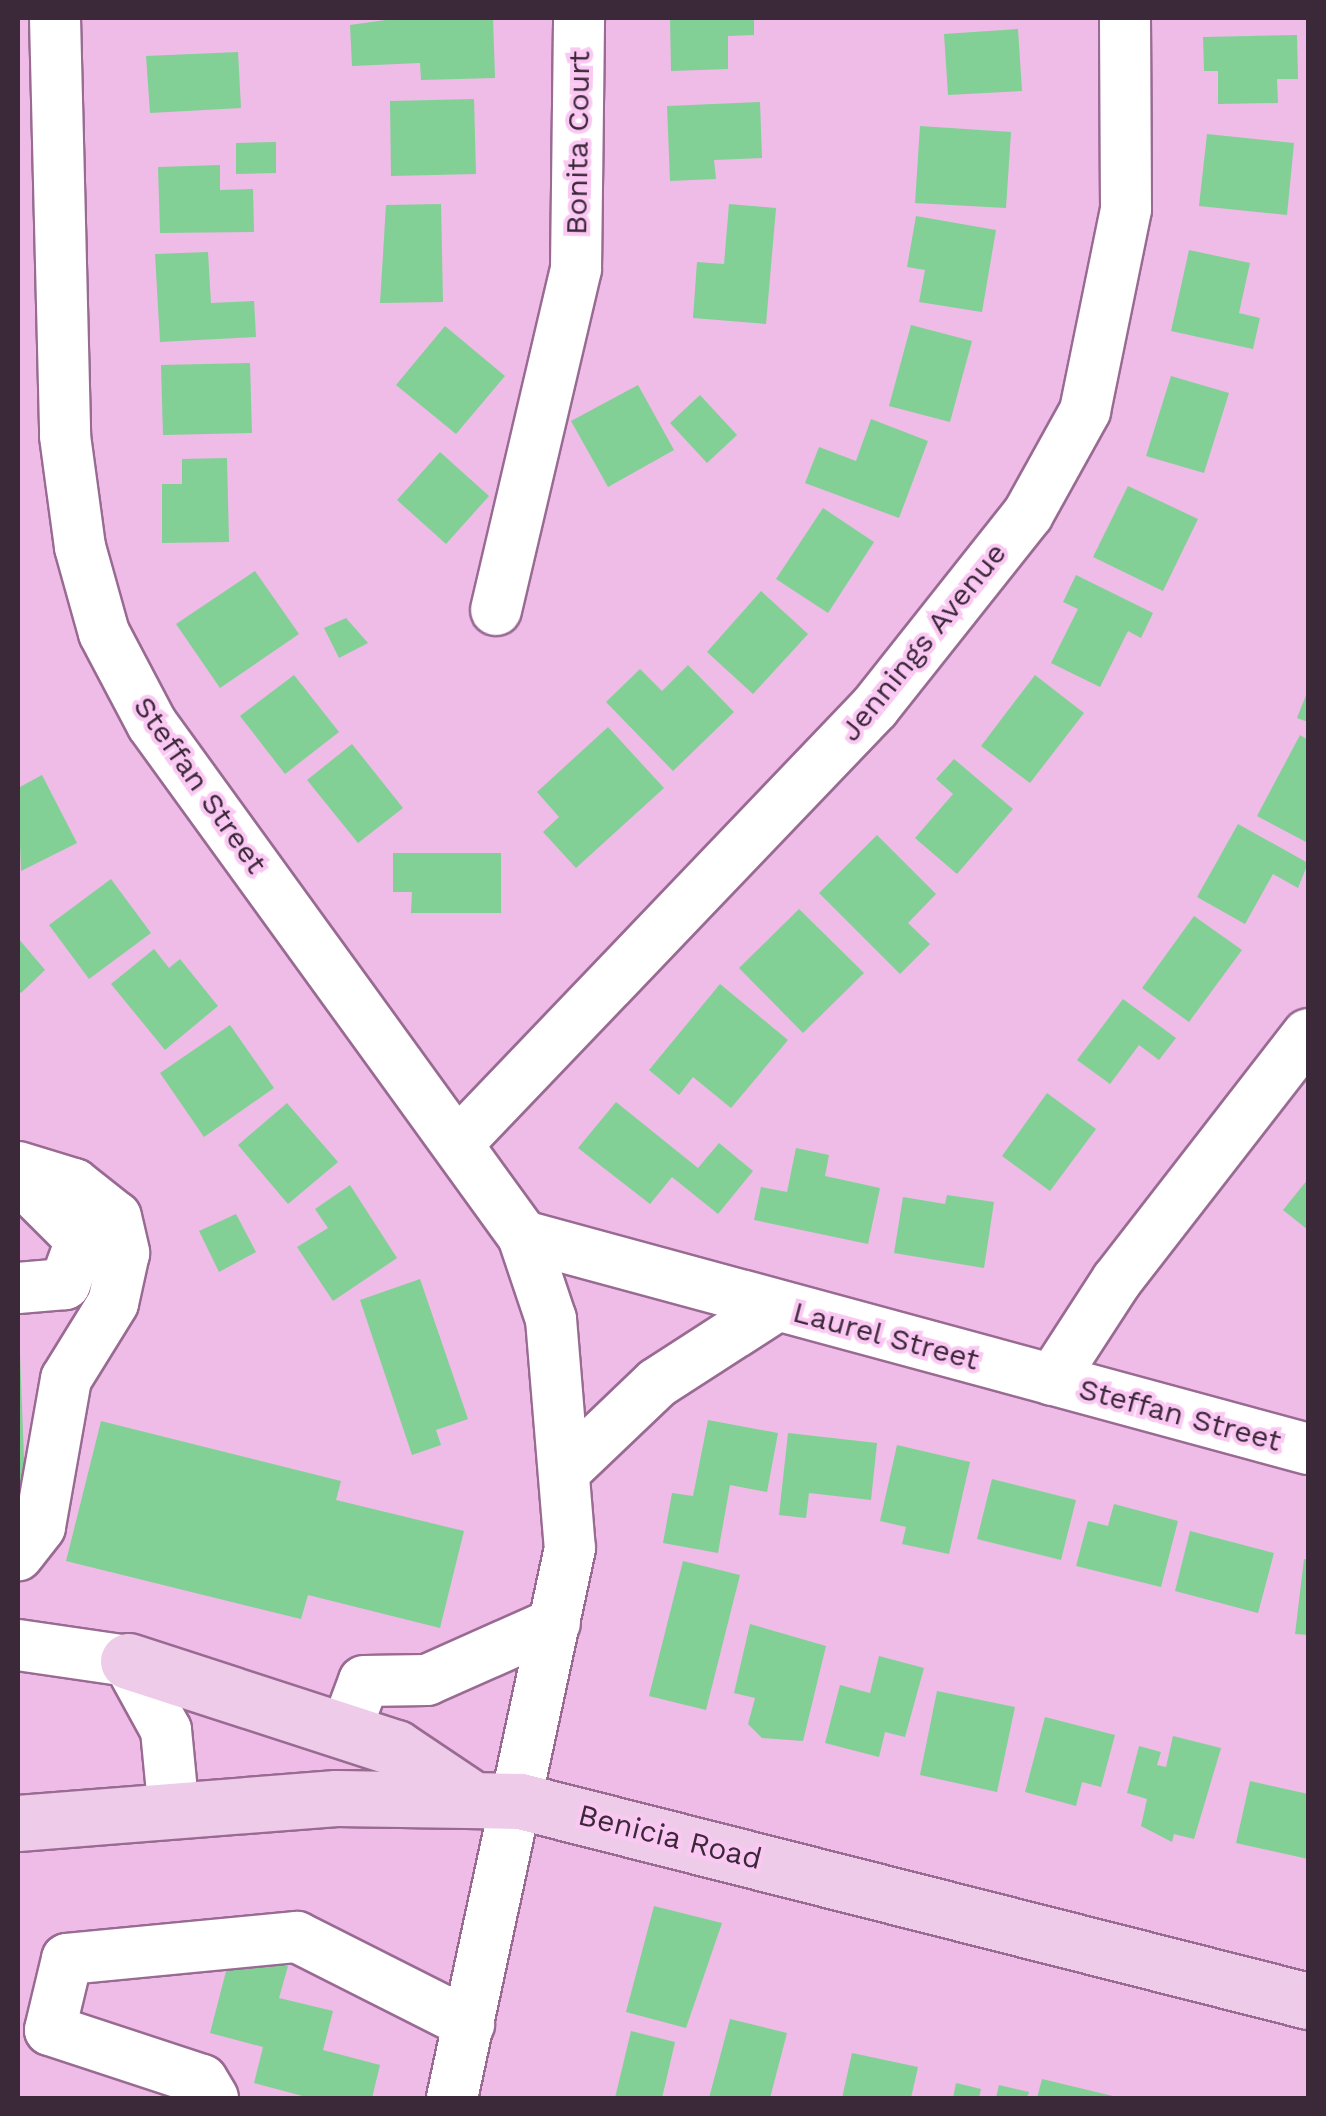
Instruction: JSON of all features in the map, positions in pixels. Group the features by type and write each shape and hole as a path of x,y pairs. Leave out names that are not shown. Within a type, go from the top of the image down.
{"main road":[{"path":"128,1661 396,1748 466,1795"},
{"name":"Benicia Road","path":"18,1823 466,1795 520,1801 1308,2000"}],"street":[{"name":"Steffan Street","path":"55,18 64,436 80,547 104,633 152,724 460,1140 523,1236"},
{"name":"Bonita Court","path":"496,610 576,270 579,18"},
{"name":"Jennings Avenue","path":"460,1140 875,707 1028,514 1085,411 1126,209 1125,18"},
{"path":"1052,1380 1117,1280 1308,1034"},
{"path":"18,1167 74,1184 116,1217 124,1253 113,1303 66,1380 40,1528 18,1554"},
{"path":"18,1176 81,1240 65,1284 18,1288"},
{"path":"523,1236 775,1307"},
{"path":"452,2098 520,1801 570,1548 567,1469 551,1320 523,1236"},
{"name":"Laurel Street","path":"567,1469 657,1383 775,1307 1052,1380"},
{"name":"Steffan Street","path":"1052,1380 1308,1449"},
{"path":"345,1732 364,1681 427,1680 555,1623"},
{"path":"18,1645 101,1650 128,1661 166,1730 174,1812"},
{"path":"213,2098 202,2080 50,2030 67,1959 297,1937 469,2024"}],"building":[{"path":"400,18 493,18 495,78 421,80 420,63 352,66 350,25"},
{"path":"670,18 754,18 754,35 728,36 728,69 671,71"},
{"path":"1018,29 1022,91 948,95 944,34"},
{"path":"1297,35 1298,79 1277,79 1278,103 1218,104 1218,71 1204,71 1203,37"},
{"path":"238,52 241,108 150,113 146,56"},
{"path":"474,99 476,174 391,176 390,101"},
{"path":"760,102 762,158 714,160 716,179 670,181 667,106"},
{"path":"920,126 1011,132 1006,208 915,203"},
{"path":"1207,134 1294,143 1287,215 1199,206"},
{"path":"276,142 276,173 236,174 236,143"},
{"path":"220,165 220,190 253,189 254,232 160,233 158,167"},
{"path":"441,204 443,302 380,303 386,205"},
{"path":"729,204 776,208 766,324 693,318 697,262 724,264"},
{"path":"916,216 996,230 982,312 919,302 925,270 907,267"},
{"path":"1189,250 1250,263 1239,313 1260,318 1253,349 1171,331"},
{"path":"208,252 211,303 254,301 256,337 160,342 155,254"},
{"path":"911,325 972,341 950,422 889,406"},
{"path":"445,326 505,376 456,434 396,385"},
{"path":"250,363 252,433 163,435 161,365"},
{"path":"1171,376 1229,393 1204,473 1146,456"},
{"path":"638,385 674,450 608,487 571,421"},
{"path":"700,395 737,435 707,463 670,423"},
{"path":"871,419 928,441 899,518 805,483 819,447 856,461"},
{"path":"440,452 489,496 446,544 397,500"},
{"path":"227,458 229,542 162,543 162,484 182,484 182,459"},
{"path":"1128,486 1198,519 1163,591 1093,557"},
{"path":"823,508 874,542 828,613 776,579"},
{"path":"255,571 299,634 220,688 176,624"},
{"path":"1076,575 1153,613 1141,638 1128,631 1100,687 1051,663 1078,609 1063,602"},
{"path":"761,591 808,634 753,694 707,652"},
{"path":"346,618 368,643 339,658 324,628"},
{"path":"688,665 734,712 673,771 606,702 640,669 662,691"},
{"path":"294,675 339,732 285,774 240,716"},
{"path":"1035,675 1084,713 1030,783 981,746"},
{"path":"1308,690 1308,722 1297,718"},
{"path":"608,727 664,788 576,868 543,832 559,817 537,792"},
{"path":"1300,735 1308,740 1308,843 1257,816"},
{"path":"352,744 403,808 358,843 307,780"},
{"path":"954,759 1013,809 957,874 915,838 953,794 936,779"},
{"path":"42,775 77,843 21,871 18,788"},
{"path":"1238,824 1308,863 1298,888 1273,874 1245,924 1197,897"},
{"path":"877,835 936,894 908,923 930,944 900,974 819,893"},
{"path":"393,853 501,853 501,913 411,913 412,892 393,892"},
{"path":"111,879 151,933 89,979 49,925"},
{"path":"799,909 864,973 803,1033 739,968"},
{"path":"1194,916 1242,950 1189,1022 1142,988"},
{"path":"18,938 45,970 21,993 18,990"},
{"path":"154,949 169,968 180,959 218,1006 165,1050 111,984"},
{"path":"720,984 788,1040 731,1108 693,1077 679,1095 649,1070"},
{"path":"1123,999 1176,1038 1159,1060 1139,1045 1110,1084 1077,1060"},
{"path":"230,1025 274,1088 204,1137 160,1073"},
{"path":"1047,1093 1096,1129 1050,1191 1002,1156"},
{"path":"616,1102 698,1168 719,1143 753,1171 718,1214 672,1177 650,1204 578,1148"},
{"path":"287,1103 338,1162 288,1204 238,1145"},
{"path":"796,1148 829,1155 825,1176 880,1188 868,1244 754,1220 761,1187 787,1192"},
{"path":"1308,1179 1308,1230 1283,1210"},
{"path":"350,1185 397,1258 333,1301 297,1247 328,1228 315,1209"},
{"path":"947,1195 994,1202 984,1268 894,1253 903,1197 945,1204"},
{"path":"236,1214 256,1252 219,1272 199,1231"},
{"path":"420,1279 468,1419 436,1430 441,1445 412,1455 360,1300"},
{"path":"18,1300 27,1538 18,1539"},
{"path":"708,1420 778,1433 767,1492 730,1485 718,1553 663,1543 672,1493 693,1496"},
{"path":"101,1421 341,1481 336,1500 464,1531 440,1628 308,1595 301,1619 66,1561"},
{"path":"788,1433 877,1443 871,1500 809,1493 806,1518 779,1515"},
{"path":"897,1445 970,1462 949,1554 902,1544 906,1527 880,1521"},
{"path":"992,1479 1076,1500 1061,1560 977,1539"},
{"path":"1114,1504 1178,1521 1161,1587 1076,1566 1088,1521 1108,1526"},
{"path":"1190,1531 1274,1553 1258,1613 1175,1591"},
{"path":"1304,1559 1308,1560 1308,1635 1295,1634"},
{"path":"683,1561 740,1575 706,1710 649,1696"},
{"path":"750,1624 826,1646 803,1741 762,1738 748,1724 755,1698 734,1693"},
{"path":"879,1656 924,1668 905,1737 885,1732 879,1757 825,1743 840,1685 870,1693"},
{"path":"937,1691 1015,1707 997,1792 920,1775"},
{"path":"1045,1717 1115,1735 1101,1787 1082,1782 1076,1806 1025,1792"},
{"path":"1173,1736 1221,1748 1194,1839 1174,1834 1172,1842 1141,1826 1147,1799 1127,1793 1139,1746 1161,1752 1157,1765 1166,1767"},
{"path":"1250,1781 1308,1794 1308,1859 1236,1843"},
{"path":"654,1906 722,1923 686,2028 626,2012"},
{"path":"231,1952 288,1966 279,1998 333,2011 323,2050 380,2065 372,2098 310,2098 254,2083 263,2047 210,2033"},
{"path":"730,2019 787,2033 770,2098 709,2098"},
{"path":"631,2031 675,2042 662,2098 615,2098"},
{"path":"852,2053 918,2067 911,2098 842,2098"},
{"path":"1042,2079 1117,2097 1117,2098 1037,2098"},
{"path":"956,2083 981,2089 979,2098 953,2098"},
{"path":"999,2085 1029,2092 1027,2098 996,2098"}]}
